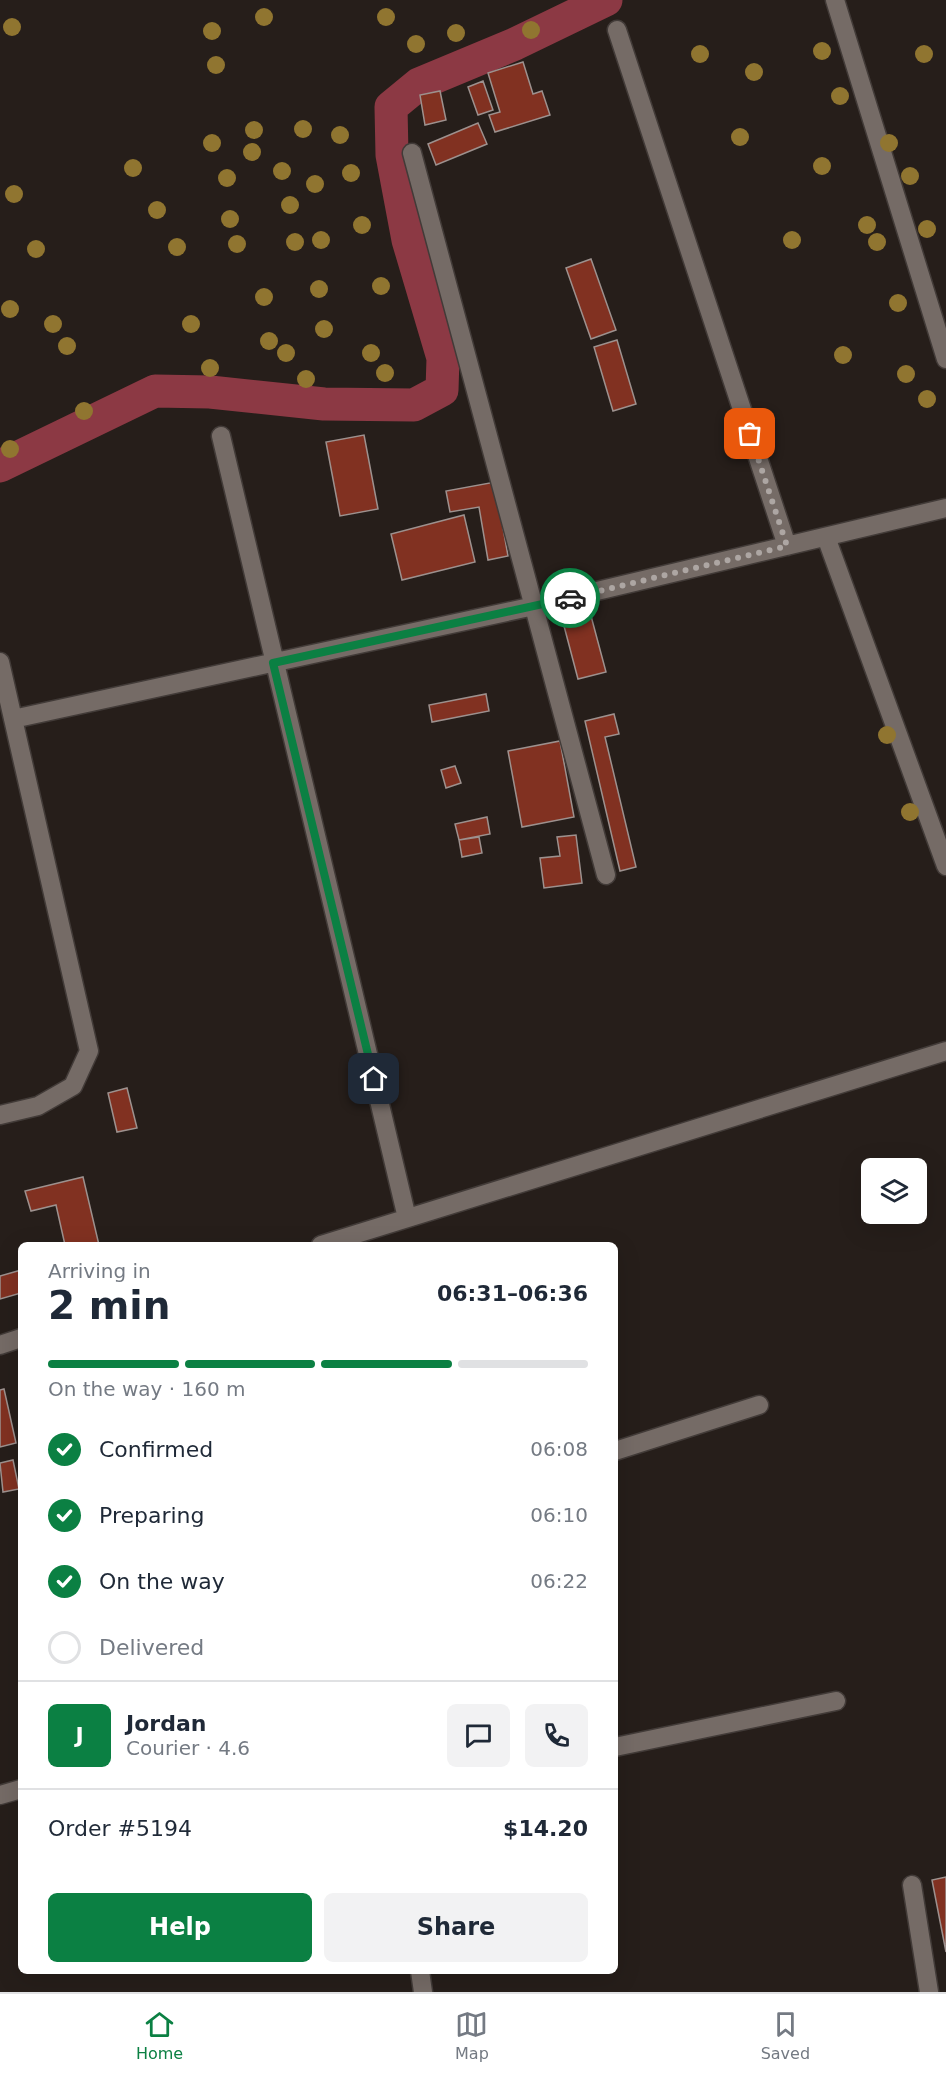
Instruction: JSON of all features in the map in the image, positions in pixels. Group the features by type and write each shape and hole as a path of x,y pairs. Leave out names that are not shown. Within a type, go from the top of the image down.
{"street":[{"path":"836,0 946,359"},
{"path":"617,30 787,546"},
{"path":"412,153 606,874"},
{"path":"221,436 273,663 407,1218"},
{"path":"13,719 534,606 946,508"},
{"path":"826,537 946,866"},
{"path":"0,662 89,1051 73,1086 38,1106 0,1115"},
{"path":"331,1242 946,1051"},
{"path":"0,1345 18,1339"},
{"path":"618,1450 759,1405"},
{"path":"618,1746 836,1701"},
{"path":"0,1795 18,1790"},
{"path":"912,1885 929,1992"},
{"path":"420,1974 423,1992"}],"building":[{"path":"523,62 533,94 542,91 550,115 495,132 489,115 500,112 488,73"},
{"path":"483,81 493,110 478,115 468,87"},
{"path":"440,91 446,120 425,125 420,95"},
{"path":"478,123 487,144 436,165 428,144"},
{"path":"591,259 616,330 591,339 566,268"},
{"path":"617,340 636,404 613,411 594,347"},
{"path":"364,435 378,509 340,516 326,442"},
{"path":"495,482 508,556 488,560 479,507 450,512 446,491"},
{"path":"464,515 475,562 402,580 391,534"},
{"path":"587,601 606,672 578,679 559,607"},
{"path":"486,694 489,711 432,722 429,705"},
{"path":"614,714 619,734 605,737 636,867 620,871 585,721"},
{"path":"560,741 574,817 522,827 508,751"},
{"path":"455,766 461,783 446,788 441,770"},
{"path":"487,817 490,834 459,840 455,824"},
{"path":"576,835 582,883 544,888 540,858 560,856 557,837"},
{"path":"479,837 482,853 462,857 459,840"},
{"path":"127,1088 137,1128 117,1132 108,1093"},
{"path":"83,1177 98,1242 64,1242 56,1205 31,1211 25,1191"},
{"path":"18,1271 18,1294 0,1299 0,1276"},
{"path":"4,1389 16,1443 0,1447 0,1390"},
{"path":"13,1460 18,1489 3,1492 0,1463"},
{"path":"946,1877 946,1952 932,1880"}],"waterway":[{"path":"0,466 155,391 210,392 324,404 414,405 442,390 443,358 408,240 392,155 391,107 419,84 515,44 606,0"}],"way so far":[{"path":"570,598 787,546 750,434"}],"route":[{"path":"374,1079 273,663 570,598"}]}
